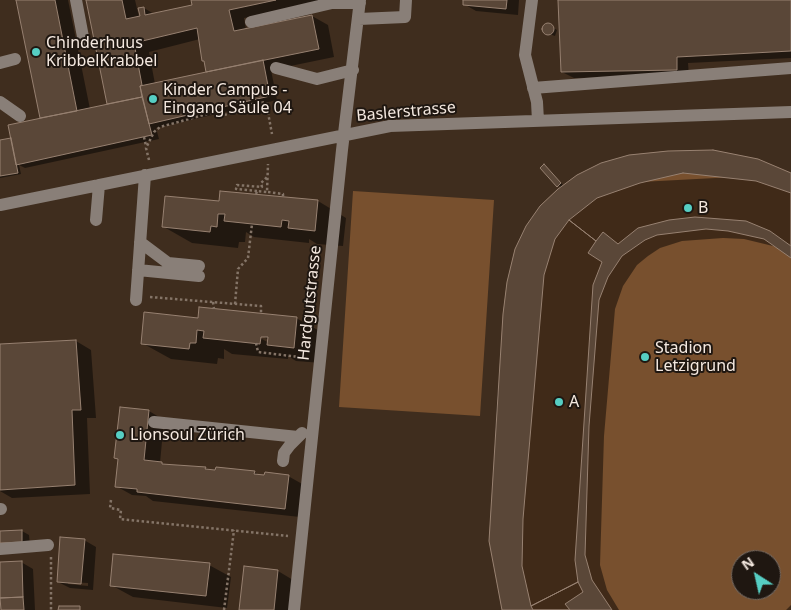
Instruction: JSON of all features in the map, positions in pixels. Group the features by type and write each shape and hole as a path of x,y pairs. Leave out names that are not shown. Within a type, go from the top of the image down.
{"street":[{"path":"76,0 84,42"},
{"path":"358,19 405,17 406,0"},
{"path":"532,0 525,55 538,121"},
{"path":"251,22 332,2 360,2"},
{"name":"Hardgutstrasse","path":"294,610 360,2"},
{"path":"0,62 15,59"},
{"path":"276,68 317,80 353,70"},
{"path":"533,88 791,68"},
{"path":"0,102 20,116"},
{"name":"Baslerstrasse","path":"0,205 390,126 791,112"},
{"path":"136,298 145,175"},
{"path":"96,220 99,185"},
{"path":"138,270 199,271 168,264 140,242"},
{"path":"154,422 298,437"},
{"path":"283,461 284,453 298,437 314,424"},
{"path":"0,549 42,545"}],"path":[{"path":"146,148 154,132 160,127 211,113 219,116 243,111 252,104 266,102 272,134"},
{"path":"144,137 149,160"},
{"path":"267,192 268,163"},
{"path":"268,176 262,183 262,187 237,185 235,191 267,192 283,194 283,197"},
{"path":"235,304 238,269 248,258 252,224"},
{"path":"136,298 260,306 260,313"},
{"path":"213,302 214,309"},
{"path":"256,343 258,352 321,360"},
{"path":"111,500 110,508 122,510 120,519 302,537"},
{"path":"224,610 234,530"},
{"path":"42,545 38,553 52,558 51,610"}],"shaded area":[{"name":"Stadion Letzigrund","path":"713,150 758,159 791,173 791,610 502,610 489,541 503,314 507,282 515,249 540,206 558,189 577,175 629,155 668,151"},
{"path":"353,191 494,200 480,416 339,407"}],"building":[{"path":"16,0 55,0 77,111 40,118"},
{"path":"86,0 122,0 126,19 140,16 138,8 144,7 145,15 192,5 191,0 276,0 229,10 234,31 312,15 319,49 206,72 204,61 202,61 197,28 134,43 142,85 140,86 142,97 107,104"},
{"path":"463,0 507,0 506,9 463,5"},
{"path":"558,0 791,0 791,51 677,57 677,70 561,72"},
{"path":"546,23 550,23 554,29 550,35 546,35 542,31 542,27"},
{"path":"263,60 270,96 149,124 140,86"},
{"path":"142,97 152,135 16,165 8,125"},
{"path":"11,138 18,173 0,176 0,140"},
{"path":"713,150 758,159 791,173 791,258 764,239 728,231 706,229 657,235 645,240 622,256 608,277 599,300 589,426 585,555 592,580 612,610 502,610 489,541 503,314 507,282 515,249 526,226 540,206 577,175 601,163 629,155 668,151"},
{"path":"544,164 561,183 557,187 540,168"},
{"name":"B","path":"683,173 756,181 791,193 791,246 770,231 746,221 695,217 669,220 638,228 618,244 603,232 596,241 569,220 597,198 640,183"},
{"path":"220,191 318,200 315,231 288,228 289,221 282,220 281,227 224,221 225,214 218,214 217,227 211,226 210,232 162,227 165,196 219,201"},
{"name":"A","path":"569,220 596,241 588,253 602,262 593,285 575,560 578,582 531,606 522,566 523,519 544,275 555,239"},
{"path":"199,307 297,317 294,348 267,345 268,337 261,337 260,344 203,338 204,331 197,330 196,343 190,343 189,349 141,344 144,312 198,318"},
{"path":"76,340 81,410 72,410 75,485 0,490 0,344"},
{"path":"120,407 149,410 144,460 162,462 162,464 206,467 205,469 215,470 216,467 255,471 254,474 264,475 265,472 289,475 285,509 137,492 137,489 115,487 118,459 114,458"},
{"path":"22,530 22,542 0,543 0,531"},
{"path":"60,537 85,539 81,584 57,582"},
{"path":"113,554 210,563 206,596 110,586"},
{"path":"22,561 23,597 0,598 0,562"},
{"path":"244,566 278,570 274,610 239,610"},
{"path":"578,582 583,592 565,604 570,610 533,610 531,606"},
{"path":"23,597 24,610 1,610 0,598"},
{"path":"59,606 80,606 80,610 58,610"}],"place":[{"name":"Chinderhuus KribbelKrabbel","path":"36,52"},
{"name":"Kinder Campus - Eingang Säule 04","path":"153,99"},
{"name":"B","path":"688,208"},
{"name":"Stadion Letzigrund","path":"645,357"},
{"name":"A","path":"559,402"},
{"name":"Lionsoul Zürich","path":"120,435"}]}
